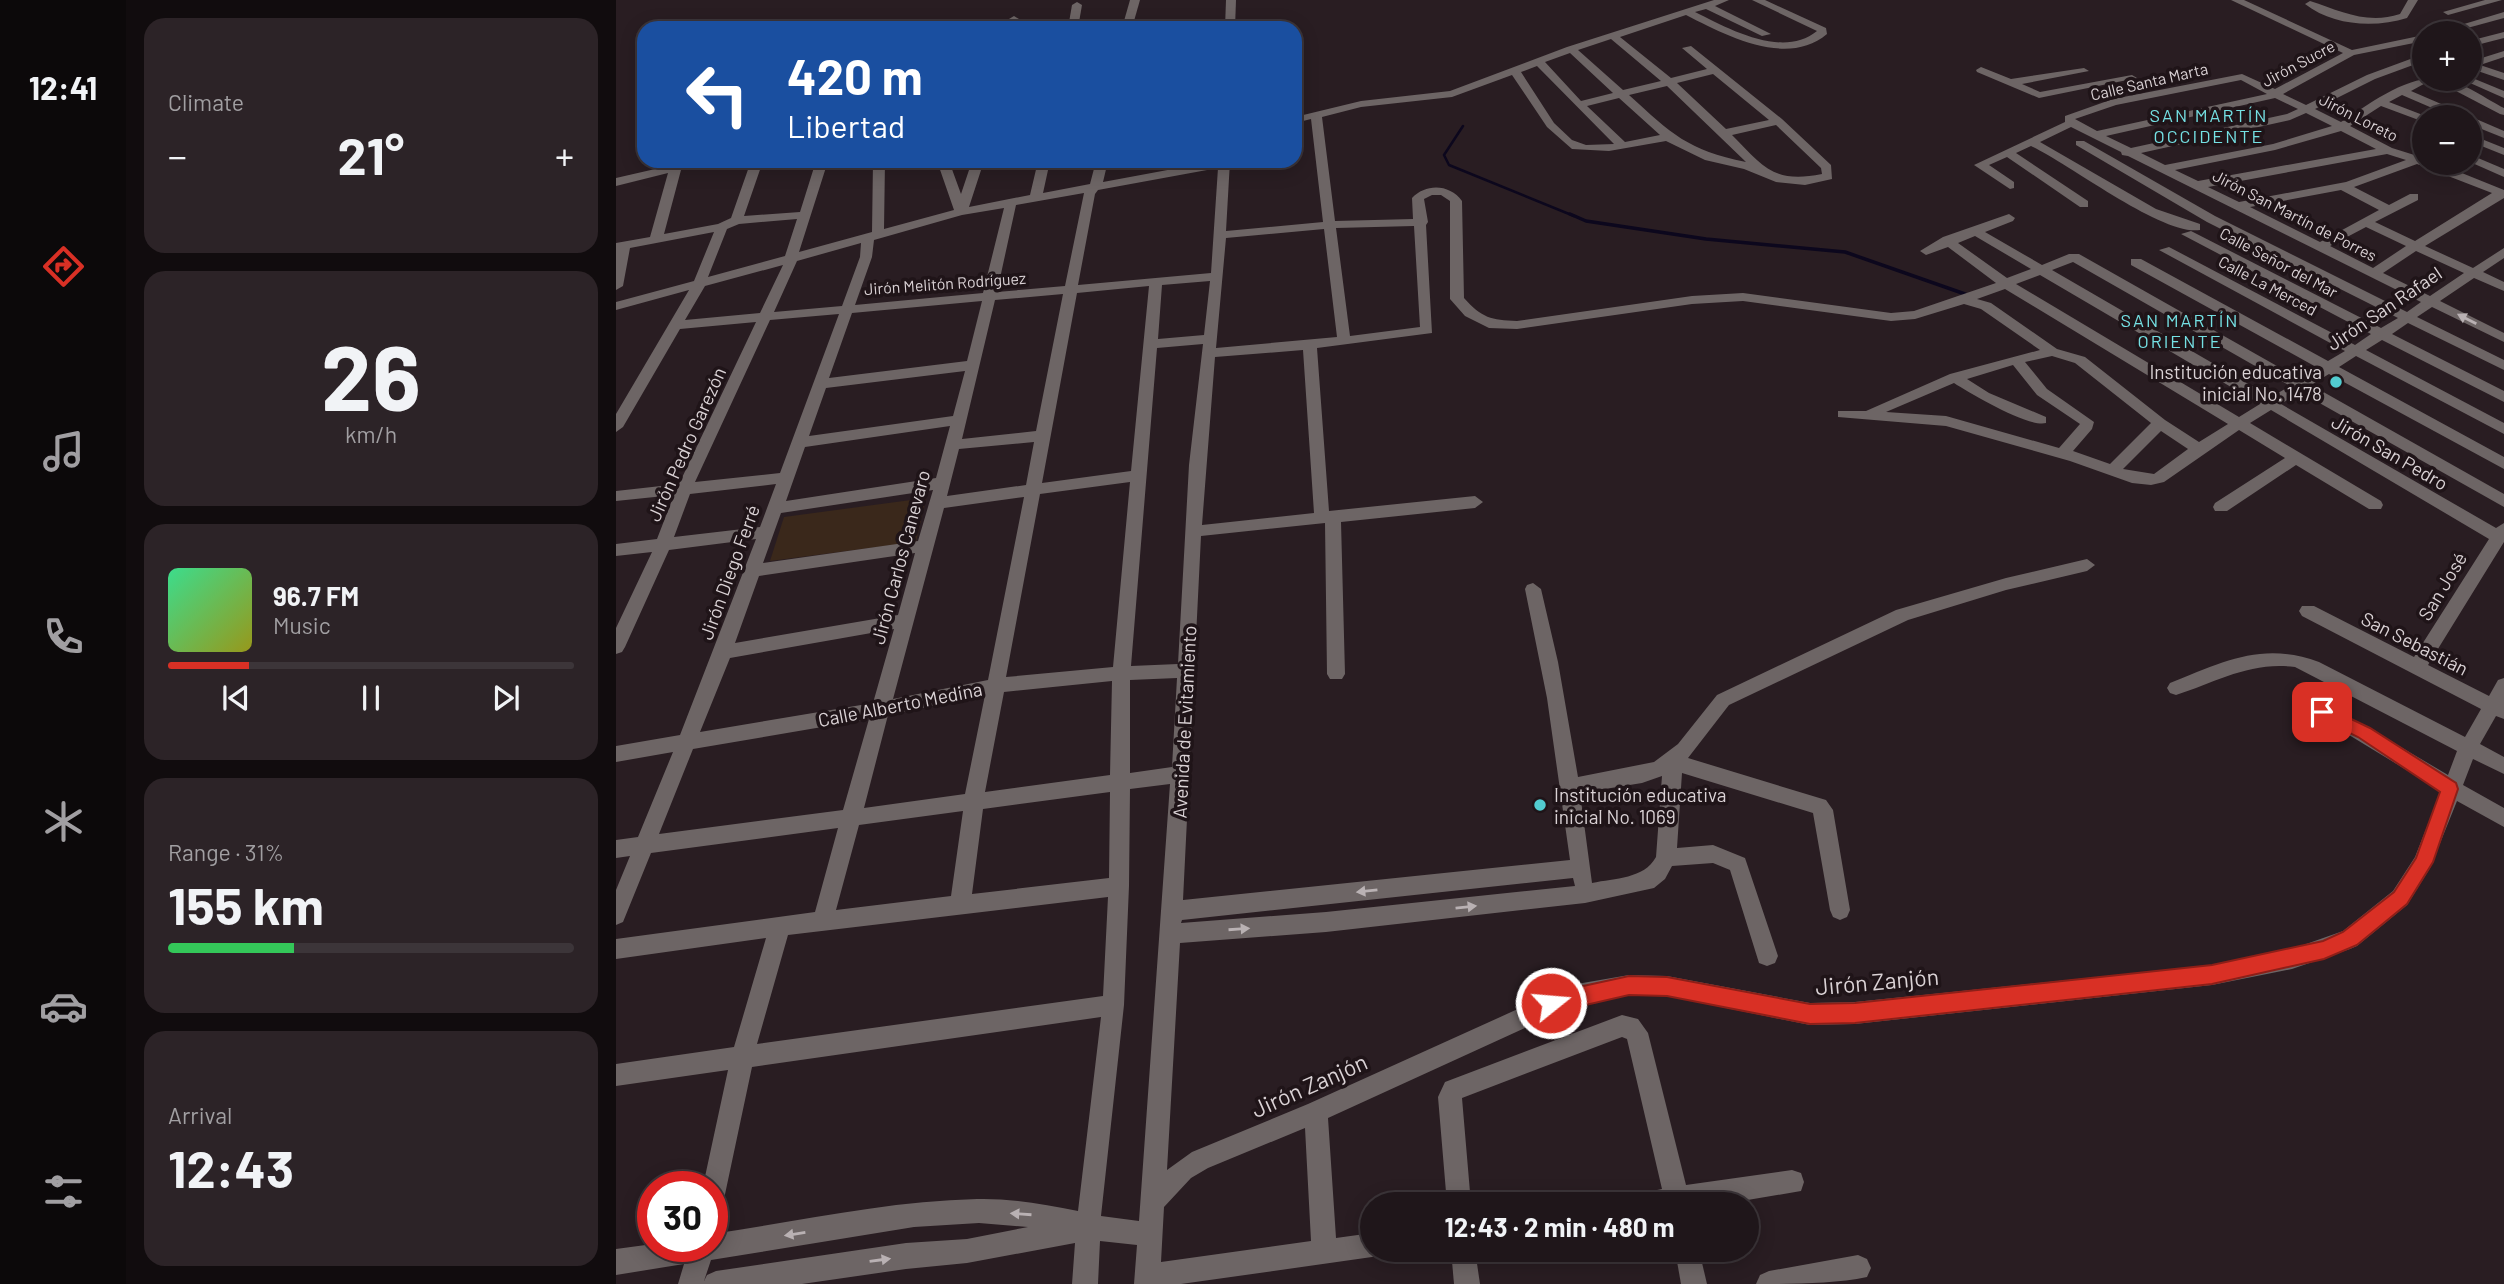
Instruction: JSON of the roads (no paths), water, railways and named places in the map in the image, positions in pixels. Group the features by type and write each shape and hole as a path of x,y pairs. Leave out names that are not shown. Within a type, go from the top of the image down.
{"street":[{"path":"1129,21 1135,0"},
{"path":"1230,21 1231,0"},
{"path":"1302,119 1361,104 1445,96 1571,49 1724,0"},
{"path":"1689,13 1729,32 1791,46 1813,41 1822,34 1822,30 1757,0"},
{"path":"2235,0 2351,53"},
{"path":"2310,4 2351,19 2382,22 2404,16 2413,0"},
{"path":"2448,12 2497,0"},
{"path":"1074,21 1077,5"},
{"path":"1709,7 1791,46"},
{"path":"2482,22 2504,15"},
{"path":"2482,27 2502,36"},
{"path":"1612,35 1670,82 1763,173"},
{"path":"2482,41 2502,36"},
{"name":"Jirón Sucre","path":"2096,135 2212,112 2279,93 2351,53 2412,40"},
{"path":"1571,49 1668,137 1709,158 1805,181 1829,174 1827,167 1778,121 1686,48"},
{"path":"2368,48 2412,67"},
{"path":"2482,61 2504,54"},
{"path":"2104,158 2242,129 2309,110 2412,61"},
{"path":"1539,62 1579,106 1621,144"},
{"path":"2482,69 2504,77"},
{"path":"1579,106 1715,70"},
{"path":"1981,70 2039,95 2132,78"},
{"path":"1514,71 1560,136 1575,146 1593,149 1668,137"},
{"path":"2006,83 2084,71"},
{"name":"Jirón Loreto","path":"2242,76 2279,93 2341,128 2412,160"},
{"name":"Calle Santa Marta","path":"2071,123 2069,118 2113,102 2242,76"},
{"path":"2164,169 2275,148 2341,128 2380,102 2412,86"},
{"path":"2482,86 2504,95"},
{"path":"2087,87 2113,102"},
{"path":"2401,91 2434,105"},
{"path":"2461,91 2504,113"},
{"path":"2380,102 2412,114"},
{"path":"2212,112 2388,210"},
{"path":"2482,120 2504,113"},
{"path":"1317,116 1344,341"},
{"path":"1725,133 1778,121"},
{"path":"2010,185 1980,165 2071,123"},
{"name":"Jirón San Martín de Porres","path":"2071,123 2504,338"},
{"path":"2482,125 2504,135"},
{"name":"Calle Señor del Mar","path":"2032,142 2066,158 2141,209 2192,231 2380,335 2504,397"},
{"path":"2080,143 2211,219 2504,366"},
{"path":"2482,143 2504,152"},
{"path":"2197,185 2388,150"},
{"path":"2009,153 2084,204"},
{"path":"2104,274 2165,250 2236,205 2345,185 2412,162"},
{"path":"2482,163 2504,173"},
{"path":"616,182 681,168"},
{"path":"736,220 755,168"},
{"name":"Jirón Pedro Garezón","path":"616,647 663,545 684,489 793,256 820,168"},
{"name":"Jirón Diego Ferré","path":"616,915 723,652 866,257 872,236 878,168"},
{"path":"945,168 961,212"},
{"path":"961,212 976,168"},
{"path":"1036,197 1042,168"},
{"path":"960,904 974,800 1031,488 1089,194 1096,185 1100,168"},
{"path":"616,306 961,212 1198,168"},
{"name":"Avenida de Evitamiento","path":"1147,1280 1173,911 1198,465 1221,235 1224,168"},
{"path":"656,239 675,170"},
{"name":"Jirón Loreto","path":"2461,175 2502,193"},
{"path":"1150,344 1310,345 1427,330 1422,222 1418,198 1422,194 1437,191 1455,197 1457,299 1470,313 1489,324 1517,325 1692,300 1730,298 1891,317 1915,315 1964,300 2074,257 2504,501"},
{"path":"2374,273 2502,193"},
{"path":"2319,247 2414,197"},
{"name":"Jirón Carlos Canevaro","path":"823,921 974,365 1011,202"},
{"path":"616,286 620,246 722,227 736,220 806,215"},
{"path":"1926,251 1947,240 2009,218"},
{"path":"1221,235 1328,225 1422,222"},
{"path":"2364,222 2504,287"},
{"path":"616,427 699,282 722,227"},
{"name":"Jirón San Pedro","path":"1973,230 2270,404 2501,533"},
{"path":"1947,240 2005,283 2375,505"},
{"name":"Calle La Merced","path":"2165,250 2504,429"},
{"name":"Jirón San Rafael","path":"2112,471 2142,480 2159,478 2199,449 2407,318 2429,300 2504,252"},
{"path":"2136,262 2504,464"},
{"name":"Jirón Melitón Rodríguez","path":"675,325 1217,276"},
{"path":"1085,1284 1087,1227 1113,1005 1119,886 1121,673 1156,283"},
{"path":"1964,300 1986,306 2052,352 2080,360 2160,423 2199,449"},
{"path":"1310,345 1328,518 1336,674"},
{"path":"2080,360 2111,345"},
{"path":"1872,413 1909,394 1955,377 2015,359 2052,352"},
{"path":"2015,359 2042,392 2087,422 2063,453"},
{"path":"819,384 974,365"},
{"path":"1955,377 1984,396 2041,421"},
{"path":"1909,394 1946,421"},
{"path":"1843,414 1872,413 1946,421 2063,453 2112,471 2160,423"},
{"path":"798,443 959,420"},
{"path":"953,445 1041,436"},
{"path":"2221,507 2297,457"},
{"path":"936,503 1031,488 1137,476"},
{"path":"616,496 785,478"},
{"path":"775,508 942,483"},
{"path":"1195,531 1475,502"},
{"path":"616,550 766,532"},
{"name":"San José","path":"2417,667 2501,533"},
{"path":"751,571 924,546"},
{"path":"1572,786 1642,775 1673,762 1685,750 1713,710 1738,690 1902,615 2006,584 2087,565"},
{"path":"1533,589 1553,673 1572,786 1585,894"},
{"name":"San Sebastián","path":"2308,611 2498,709"},
{"path":"723,652 903,621"},
{"path":"2176,688 2264,658 2288,657 2306,663 2504,766"},
{"name":"Calle Alberto Medina","path":"616,754 881,709 997,685 1121,673 1187,671"},
{"name":"Jirón Zanjón","path":"1153,1200 1183,1170 1200,1160 1316,1112 1551,1003 1602,989 1629,985 1667,986 1810,1014 1855,1013 2212,975 2292,959 2350,939 2400,898 2423,862 2449,789 2468,748 2498,709 2504,685"},
{"path":"2304,704 2364,733 2449,789 2504,818"},
{"path":"1171,934 1326,922 1585,894 1647,881 1658,873 1666,858 1673,762"},
{"path":"1673,762 1819,806 1840,910"},
{"path":"616,849 1181,774"},
{"path":"1666,858 1720,854 1730,857 1738,864 1767,956"},
{"path":"1173,911 1581,868"},
{"path":"616,950 823,921 1119,886"},
{"path":"718,1171 743,1055 780,928"},
{"path":"616,1075 1113,1005"},
{"path":"1458,1192 1450,1097 1453,1090 1622,1026 1630,1027 1637,1033 1676,1192"},
{"path":"1316,1112 1324,1251"},
{"path":"1732,1192 1792,1182"},
{"path":"728,1244 914,1215 979,1211 1036,1215 1087,1227 1150,1234"},
{"path":"716,1284 906,1256 967,1251 1087,1227"},
{"path":"1147,1280 1360,1246"},
{"path":"616,1262 637,1259"},
{"path":"691,1284 698,1262"},
{"path":"1464,1262 1467,1284"},
{"path":"1689,1262 1694,1284"},
{"path":"1769,1284 1858,1268"}],"waterway":[{"path":"1463,126 1444,155 1449,165 1574,216"},
{"path":"1570,214 1586,221 1706,239 1845,252 1965,294"}],"place":[{"name":"Institución educativa inicial No. 1478","path":"2336,382"},
{"name":"Institución educativa inicial No. 1069","path":"1540,805"}],"district":[{"name":"SAN MARTÍN OCCIDENTE","path":"2209,125"},
{"name":"SAN MARTÍN ORIENTE","path":"2180,330"}]}
